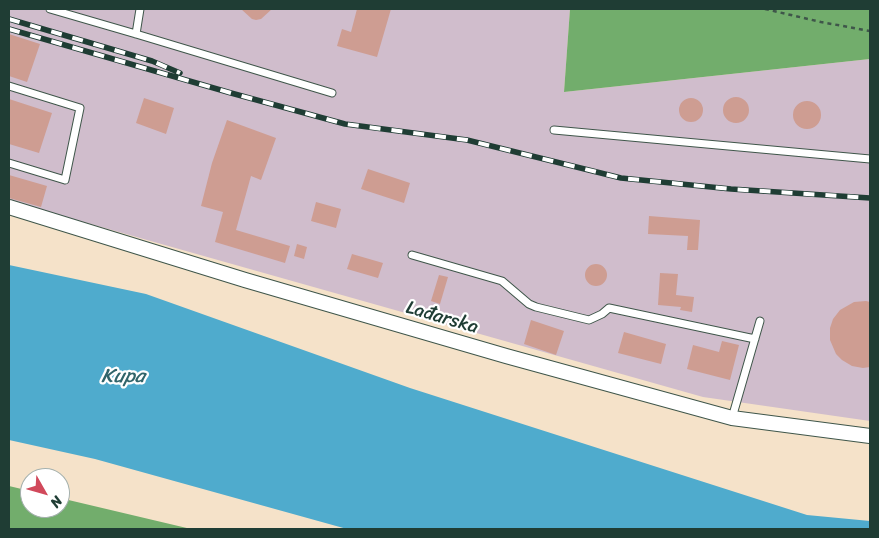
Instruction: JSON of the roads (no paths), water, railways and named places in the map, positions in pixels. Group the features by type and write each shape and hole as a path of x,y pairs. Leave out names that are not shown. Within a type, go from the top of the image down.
{"street":[{"name":"Lađarska","path":"9,207 264,286 506,356 732,418 870,436"}],"lane":[{"path":"50,9 332,93"},
{"path":"136,34 140,9"},
{"path":"9,86 80,108 65,180 9,163"},
{"path":"554,130 870,159"},
{"path":"412,255 502,281 529,304 589,320 602,314 609,308 755,339"},
{"path":"732,418 760,321"}],"water":[{"name":"Kupa","path":"9,265 146,294 410,388 807,515 870,521 870,529 347,529 95,459 9,440"}],"railway":[{"path":"9,19 152,61 180,73"},
{"path":"9,29 345,124 467,140 621,178 731,189 870,198"}]}
